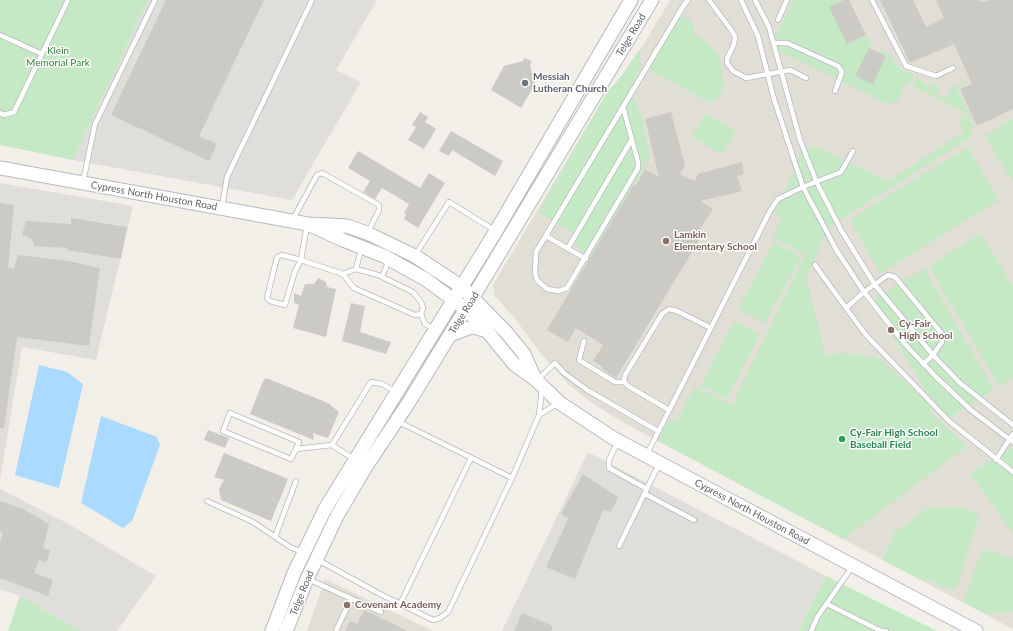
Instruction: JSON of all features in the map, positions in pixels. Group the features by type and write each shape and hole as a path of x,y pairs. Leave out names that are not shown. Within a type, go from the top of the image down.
{"main road":[{"name":"Telge Road","path":"272,631 304,553 325,509 496,231 631,0"},
{"name":"Telge Road","path":"286,631 316,558 337,516 365,468 466,309 652,0"},
{"path":"598,55 613,64"},
{"name":"Cypress North Houston Road","path":"0,168 308,224 348,226 367,233 415,256 462,287 496,320 524,354 539,383"},
{"name":"Cypress North Houston Road","path":"308,224 389,259 425,279 466,309 487,331 514,364 539,383 560,403 585,421 618,441 853,565 972,630"},
{"path":"450,335 474,327 487,331"}],"lane":[{"path":"0,113 4,115 14,112 68,0"},
{"path":"83,184 95,124 155,0"},
{"path":"222,208 227,177 312,0"},
{"path":"623,107 638,168 586,259 567,288 558,292 547,289 537,280 535,272 536,252 623,107 688,0"},
{"path":"709,0 735,37 734,44 727,59 730,67 746,78 790,70 806,78"},
{"path":"741,0 758,36 785,136 803,186 837,250 864,292 904,343 923,364 970,410 1011,441"},
{"path":"755,0 770,27 800,140 817,183 841,230 875,284 933,355 960,383 1013,425"},
{"path":"778,20 787,0"},
{"path":"872,0 906,66 936,76 953,68"},
{"path":"0,34 42,54"},
{"path":"774,43 787,42 838,66 842,72 835,91"},
{"path":"568,248 632,139"},
{"path":"646,456 770,211 778,199 803,186 817,183 841,172 853,151"},
{"path":"293,221 317,175 322,173 379,205 379,210 367,233"},
{"path":"415,256 449,202 496,231"},
{"path":"308,224 301,260 295,271 285,305 270,301 267,298 278,257 282,255 301,260 343,274 354,288 415,314 421,314"},
{"path":"546,236 586,259"},
{"path":"356,269 361,247"},
{"path":"382,277 389,259"},
{"path":"815,265 866,335 950,421 996,460 1013,472"},
{"path":"343,274 356,269 382,277 413,292 422,302 423,308 421,314 425,324 436,330"},
{"path":"846,308 864,292 888,275 894,277 942,334 942,342 933,355 923,364"},
{"path":"624,382 625,375 662,314 670,309 677,310 711,328"},
{"path":"584,341 579,360 615,382 624,382 628,386 669,410"},
{"path":"207,500 253,522 275,537 304,553 433,620 440,618 448,612 512,478 539,415 539,383 555,363 564,373 587,390 658,432"},
{"path":"332,445 371,382 382,384 397,393"},
{"path":"539,415 560,403"},
{"path":"230,413 299,442 296,449 291,459 223,431 230,413"},
{"path":"396,421 512,478"},
{"path":"996,460 1011,441 1013,434"},
{"path":"618,441 609,460 609,468 613,472 694,520"},
{"path":"296,449 332,445 365,468"},
{"path":"400,604 471,458"},
{"path":"620,546 660,463"},
{"path":"275,537 296,481"},
{"path":"811,631 818,616 828,604 853,565"},
{"path":"307,579 351,599 358,600 381,612"},
{"path":"336,631 351,599"},
{"path":"828,604 881,630 886,631"}],"shaded area":[{"path":"148,0 377,0 336,70 361,82 292,200 73,160"},
{"path":"670,0 1013,0 1013,629 624,423 595,405 569,385 542,355 513,316 495,296 493,285 608,91 621,77 645,42"},
{"path":"0,183 133,206 96,360 22,347 0,480"},
{"path":"588,452 826,576 799,631 502,631"},
{"path":"0,489 67,523 156,576 117,631 81,631 20,596 0,589"},
{"name":"Covenant Academy","path":"325,579 433,631 307,631"}],"green space":[{"name":"Klein Memorial Park","path":"0,0 148,0 73,160 0,145"},
{"path":"793,0 844,0 829,7 847,44 866,35 872,42 855,76 873,84 886,56 880,53 882,48 897,62 900,69 914,75 909,85 906,84 898,100 890,104 884,102 777,50 775,38"},
{"path":"678,17 688,19 693,24 694,33 720,55 723,87 719,97 709,102 652,72 648,62 651,52 660,48"},
{"path":"639,50 641,65 631,89 642,118 650,158 590,258 574,243 574,234 538,212 608,91 621,77"},
{"path":"917,76 929,88 931,85 928,81 939,87 936,95 943,97 951,92 950,89 968,81 968,83 957,89 973,123 963,111 912,86"},
{"path":"706,113 736,131 722,154 692,137"},
{"path":"962,113 974,127 970,130 972,136 828,228 806,277 825,355 842,353 879,358 933,408 930,412 967,446 843,539 658,441 670,418 677,421 695,387 732,405 805,255 773,237 782,218 774,213 796,167 800,152 810,147 816,147 888,181 964,132 960,124"},
{"path":"1013,118 1013,182 985,136"},
{"path":"968,147 999,200 881,273 849,220"},
{"path":"981,233 1013,287 1013,377 999,386 929,266"},
{"path":"774,242 801,257 765,324 738,309"},
{"path":"924,268 994,390 944,421 872,301"},
{"path":"734,321 760,335 727,399 701,386"},
{"path":"1013,447 1013,534 970,473"},
{"path":"928,508 962,508 974,512 979,517 957,586 951,590 926,579 925,582 883,560 894,533"},
{"path":"987,550 1013,559 1013,610 1010,612 986,614 963,602 981,553"},
{"path":"826,576 937,631 799,631"},
{"path":"20,596 81,631 8,631"}],"water":[{"path":"39,365 67,372 83,384 59,488 15,475"},
{"path":"101,416 157,437 160,445 132,521 123,528 81,503"}],"building":[{"path":"166,0 264,0 199,136 217,144 209,161 111,115"},
{"path":"844,0 849,0 866,35 847,44 829,7"},
{"path":"880,0 913,0 926,27 944,18 936,0 977,0 983,2 990,0 1013,0 1013,109 977,126 960,89 972,84 954,44 910,63"},
{"path":"869,48 886,56 873,84 855,76"},
{"path":"524,58 532,61 530,65 535,84 521,108 491,90 504,66 523,61"},
{"path":"420,112 428,117 425,122 436,129 424,149 408,140 416,127 412,125"},
{"path":"671,112 685,166 680,174 695,181 698,174 742,162 744,174 737,176 742,191 700,201 713,209 700,229 704,232 616,378 593,361 603,345 576,328 568,342 547,330 634,184 636,186 645,169 659,177 645,119"},
{"path":"451,131 503,161 495,176 452,150 449,156 439,151"},
{"path":"358,151 420,188 429,173 445,183 418,228 404,219 406,214 404,213 409,204 382,188 375,199 363,192 370,181 348,168"},
{"path":"0,203 14,205 8,268 14,269 18,255 68,261 100,268 89,346 17,337 4,428 0,428"},
{"path":"71,218 127,227 121,259 67,250 67,248 34,246 32,239 22,235 26,221 71,224"},
{"path":"318,278 326,282 327,287 336,289 326,337 293,328 299,305 294,303 294,293 301,296 305,284 314,284"},
{"path":"351,303 365,306 360,332 391,342 386,354 342,341"},
{"path":"266,378 328,403 339,412 328,438 313,433 314,440 250,414 263,381"},
{"path":"208,430 229,438 225,448 204,440"},
{"path":"224,453 288,479 271,521 221,500 219,489 224,480 214,477"},
{"path":"583,474 618,497 611,512 603,510 575,579 546,567 568,519 561,514"},
{"path":"0,501 23,509 49,524 43,548 50,551 46,563 39,560 34,573 53,580 48,596 0,578 0,542 3,533 0,531"},
{"path":"364,610 408,631 345,631 350,621 357,624"},
{"path":"522,613 553,626 551,631 514,631"}],"place":[{"name":"Messiah Lutheran Church","path":"525,83"},
{"name":"Lamkin Elementary School","path":"666,241"},
{"name":"Cy-Fair High School","path":"891,330"},
{"name":"Cy-Fair High School Baseball Field","path":"842,439"},
{"name":"Covenant Academy","path":"347,605"}]}
